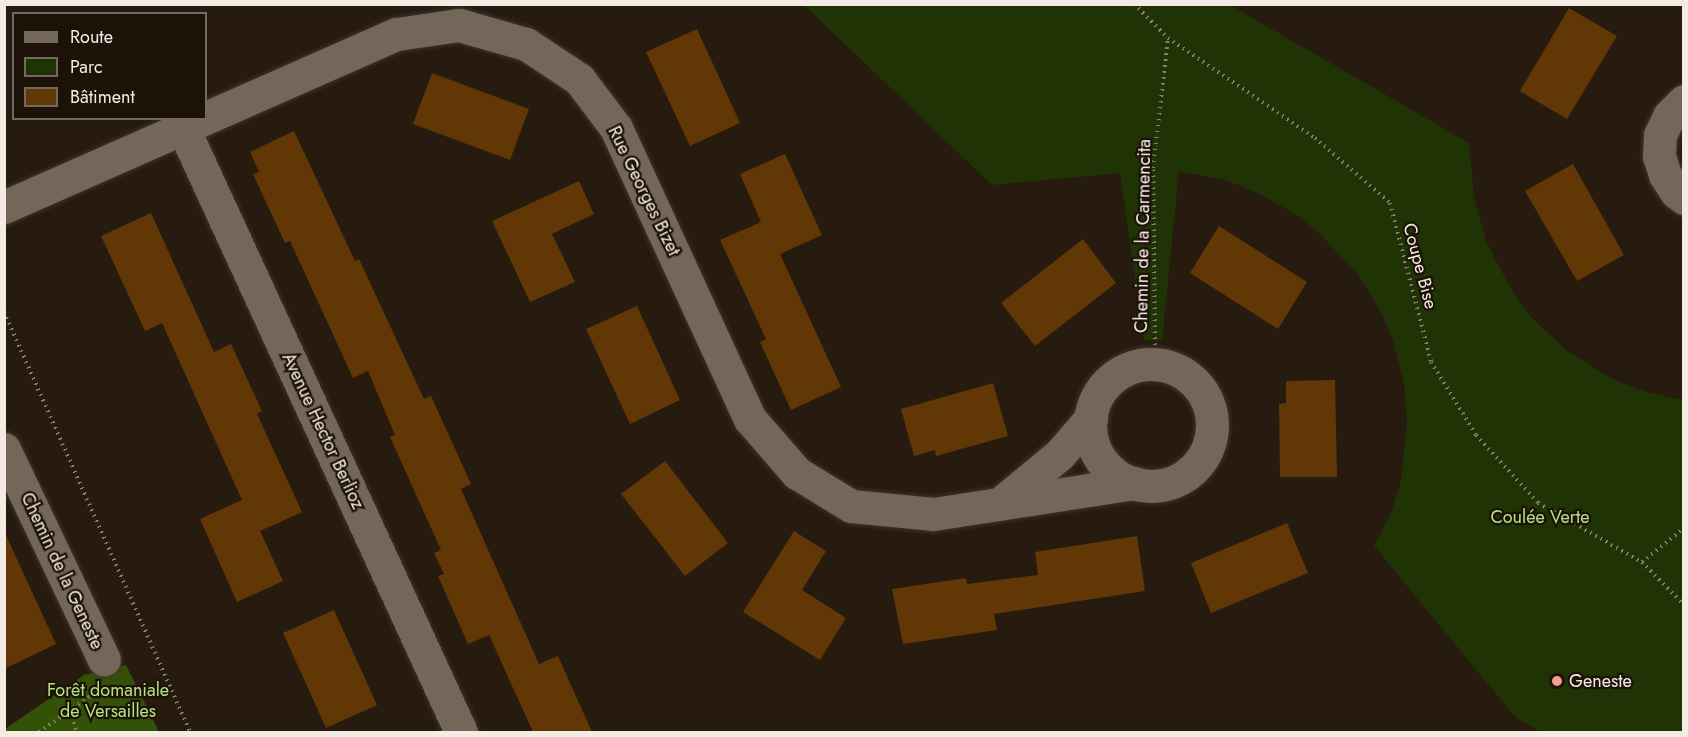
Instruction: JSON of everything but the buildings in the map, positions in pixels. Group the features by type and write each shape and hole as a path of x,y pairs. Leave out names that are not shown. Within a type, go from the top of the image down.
{"street":[{"name":"Rue Georges Bizet","path":"207,120 398,34 459,25 526,44 579,79 616,128 750,419 797,474 851,506 934,514 1135,483 1155,485 1174,481 1191,471 1204,456 1211,438 1209,408 1207,399 1196,382 1180,370 1155,363 1141,364 1123,371 1107,382 1096,399 1090,418 1091,435 1096,452 1106,466 1119,477 1135,483"},
{"path":"1683,101 1669,116 1660,135 1659,156 1665,175 1676,192 1683,198"},
{"name":"Rue Georges Bizet","path":"4,207 206,120"},
{"name":"Avenue Hector Berlioz","path":"184,130 461,732"},
{"name":"Rue Georges Bizet","path":"1002,502 1060,454 1090,418"},
{"name":"Chemin de la Geneste","path":"4,449 104,660"}],"path":[{"name":"Coupe Bise","path":"1134,4 1168,38 1314,138 1390,203 1431,362 1476,435 1538,503 1642,562 1683,605"},
{"name":"Chemin de la Carmencita","path":"1155,363 1153,168 1168,38"},
{"path":"4,312 190,732"},
{"path":"1642,562 1683,528"},
{"path":"39,732 112,680 104,660"},
{"path":"70,711 77,732"}],"green space":[{"name":"Coulée Verte","path":"804,5 1230,5 1469,143 1474,197 1486,241 1513,293 1532,318 1566,350 1612,379 1646,392 1683,400 1683,732 1541,732 1516,718 1374,546 1392,510 1401,481 1407,422 1404,383 1393,341 1380,310 1357,273 1315,229 1294,213 1251,190 1228,181 1179,171 1162,341 1144,340 1120,173 992,185"},
{"name":"Forêt domaniale de Versailles","path":"126,665 159,732 5,732 5,729 84,675"}],"place":[{"name":"Geneste","path":"1557,681"}]}
